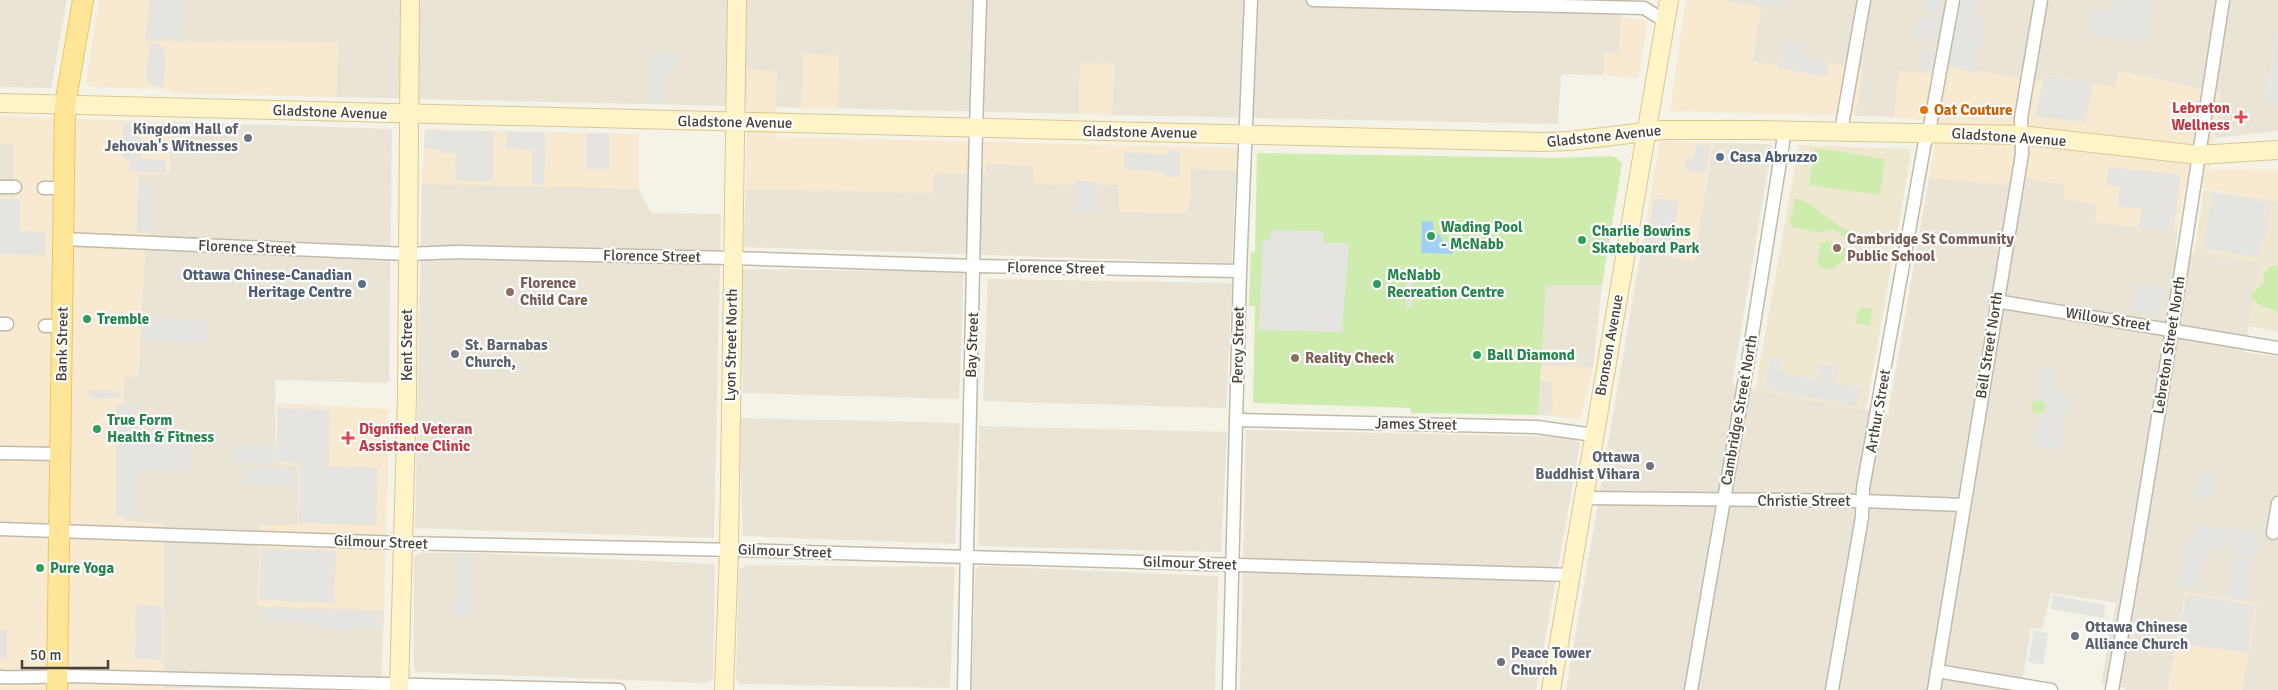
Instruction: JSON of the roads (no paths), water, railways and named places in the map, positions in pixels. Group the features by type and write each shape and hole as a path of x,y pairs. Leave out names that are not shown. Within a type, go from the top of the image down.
{"main road":[{"name":"Bank Street","path":"57,683 60,454 54,326 63,239 65,105 83,0"},
{"name":"Kent Street","path":"399,687 407,395 410,0"},
{"name":"Lyon Street North","path":"724,690 737,0"},
{"name":"Bronson Avenue","path":"1551,690 1669,0"},
{"name":"Gladstone Avenue","path":"0,103 409,115 1551,142 1602,138 1647,131 1840,131 2021,136 2198,155 2278,150"}],"street":[{"name":"Bay Street","path":"964,690 980,0"},
{"name":"Percy Street","path":"1229,690 1240,272 1251,0"},
{"path":"1313,0 1644,8 1665,22"},
{"path":"1840,131 1864,0"},
{"name":"Arthur Street","path":"1832,690 1862,517 1862,501 1952,0"},
{"name":"Bell Street North","path":"1934,690 1996,301 2022,154 2021,118 2041,0"},
{"name":"Lebreton Street North","path":"2112,690 2140,532 2170,329 2224,0"},
{"name":"Cambridge Street North","path":"1691,690 1785,130"},
{"path":"0,187 15,187"},
{"path":"44,188 64,188"},
{"name":"Florence Street","path":"63,239 408,254 466,252 1240,272"},
{"name":"Willow Street","path":"1996,301 2278,348"},
{"name":"James Street","path":"1236,420 1537,427 1594,435"},
{"path":"0,452 60,454"},
{"name":"Christie Street","path":"1584,498 1862,501 1963,505"},
{"path":"2273,533 2278,503"},
{"name":"Gilmour Street","path":"0,529 402,543 967,556 1571,575"},
{"path":"1937,671 2050,690"},
{"path":"0,677 30,679 43,676 57,683 619,690"}],"water":[{"name":"Wading Pool - McNabb","path":"1422,221 1433,222 1433,232 1440,235 1443,242 1453,243 1453,254 1421,253"}],"place":[{"name":"Oat Couture","path":"1924,110"},
{"name":"Lebreton Wellness","path":"2241,117"},
{"name":"Kingdom Hall of Jehovah's Witnesses","path":"248,138"},
{"name":"Casa Abruzzo","path":"1720,157"},
{"name":"Wading Pool - McNabb","path":"1431,236"},
{"name":"Charlie Bowins Skateboard Park","path":"1582,240"},
{"name":"Cambridge St Community Public School","path":"1837,248"},
{"name":"Ottawa Chinese-Canadian Heritage Centre","path":"362,284"},
{"name":"McNabb Recreation Centre","path":"1377,284"},
{"name":"Florence Child Care","path":"510,292"},
{"name":"Tremble","path":"87,319"},
{"name":"St. Barnabas Church,","path":"455,354"},
{"name":"Ball Diamond","path":"1477,355"},
{"name":"Reality Check","path":"1295,358"},
{"name":"True Form Health & Fitness","path":"97,429"},
{"name":"Dignified Veteran Assistance Clinic","path":"348,438"},
{"name":"Ottawa Buddhist Vihara","path":"1650,466"},
{"name":"Pure Yoga","path":"40,568"},
{"name":"Ottawa Chinese Alliance Church","path":"2075,636"},
{"name":"Peace Tower Church","path":"1501,662"}]}
